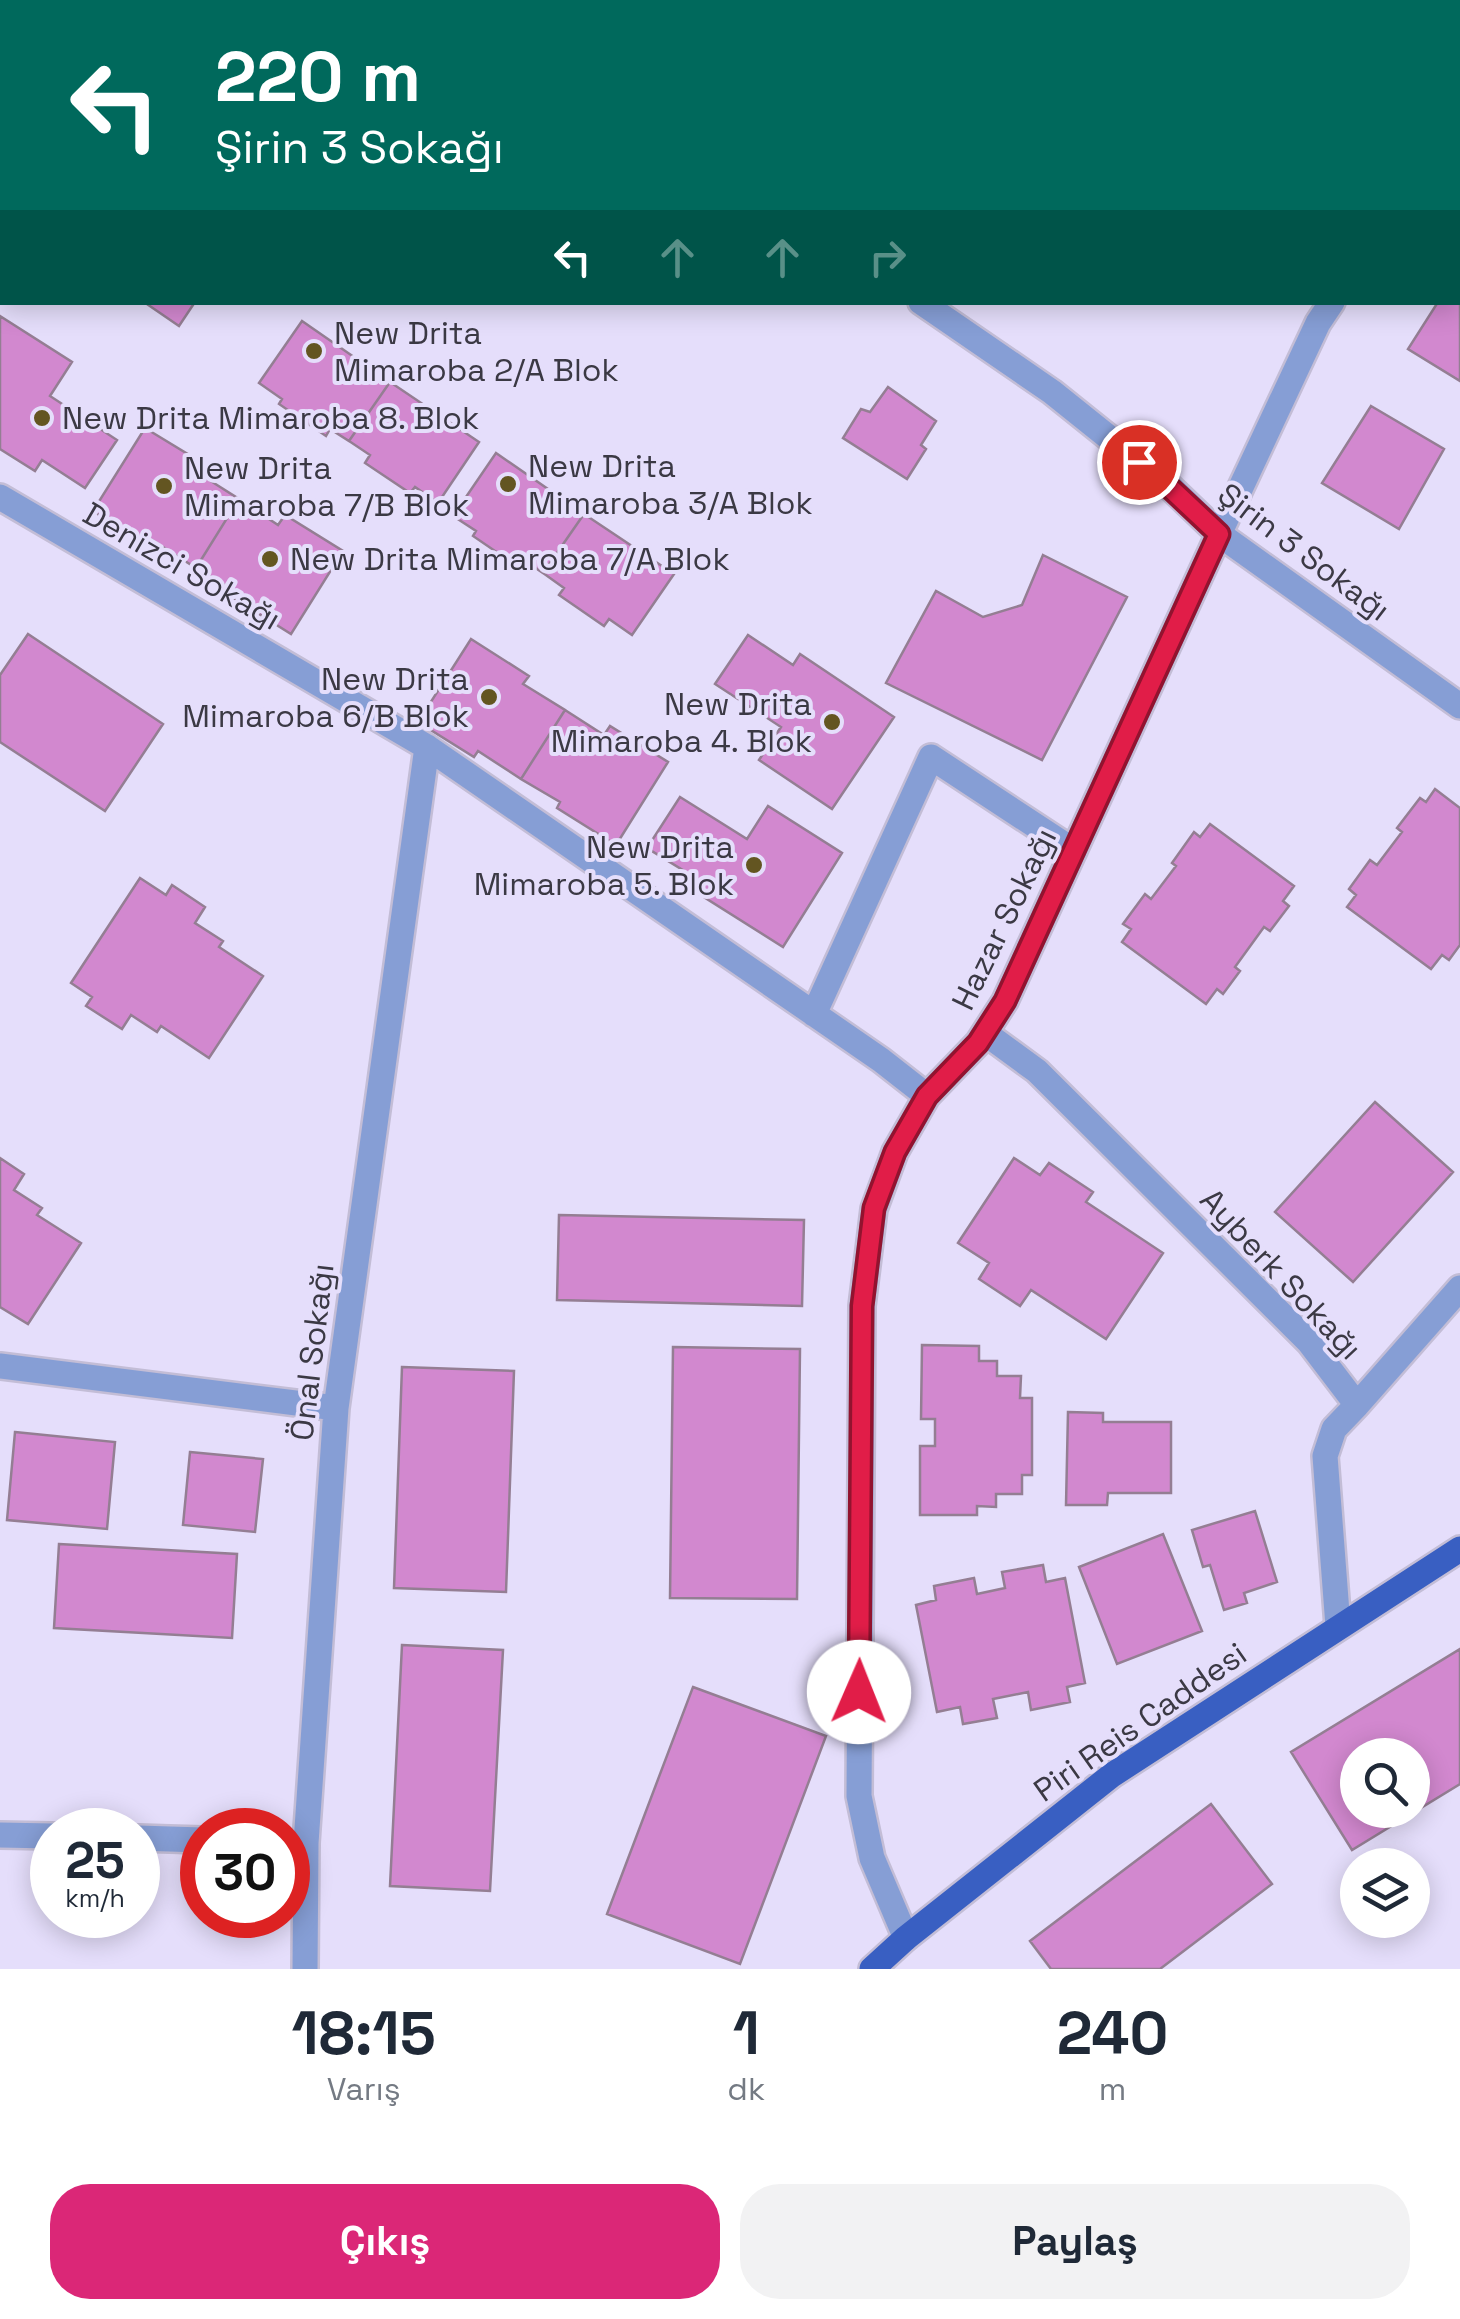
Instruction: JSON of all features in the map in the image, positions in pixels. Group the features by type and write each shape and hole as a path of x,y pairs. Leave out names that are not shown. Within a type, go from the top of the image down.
{"main road":[{"name":"Piri Reis Caddesi","path":"872,1969 1112,1775 1460,1549"}],"street":[{"name":"Şirin 3 Sokağı","path":"924,305 1052,392 1168,486 1219,534 1460,706"},
{"name":"Hazar Sokağı","path":"906,1938 872,1858 859,1796 862,1306 874,1208 895,1152 927,1096 978,1043 1005,1001 1219,534 1330,305"},
{"name":"Denizci Sokağı","path":"0,497 427,747 927,1096"},
{"name":"Önal Sokağı","path":"300,1808 336,1408 427,747"},
{"path":"814,1014 931,758 1074,851"},
{"name":"Ayberk Sokağı","path":"984,1032 1037,1071 1214,1247 1308,1342 1357,1405 1334,1429 1325,1456 1338,1626"},
{"path":"1357,1405 1460,1288"},
{"path":"0,1366 336,1408"},
{"path":"0,1835 30,1836"},
{"name":"Önal Sokağı","path":"303,1938 305,1969"}],"building":[{"path":"148,305 193,305 179,326"},
{"path":"1436,305 1460,305 1460,381 1408,349"},
{"name":"New Drita Mimaroba 8. Blok","path":"0,316 72,362 50,396 117,440 85,488 42,460 35,471 0,449"},
{"name":"New Drita Mimaroba 2/A Blok","path":"302,321 390,382 349,441 330,429 326,436 279,404 282,399 259,383"},
{"path":"390,382 479,442 438,503 415,487 410,493 365,463 370,455 349,441"},
{"path":"888,387 936,421 921,445 926,449 907,479 843,438 861,409 870,412"},
{"path":"1371,406 1444,449 1399,529 1322,483"},
{"name":"New Drita Mimaroba 7/B Blok","path":"145,428 204,464 198,473 239,499 196,568 152,540 149,546 93,511"},
{"name":"New Drita Mimaroba 3/A Blok","path":"496,453 584,514 543,573 525,561 520,568 473,536 476,531 453,516"},
{"name":"New Drita Mimaroba 7/A Blok","path":"239,499 278,525 285,515 343,551 291,634 232,597 235,591 196,568"},
{"path":"584,514 674,574 632,635 609,619 604,626 559,595 564,588 543,573"},
{"path":"1043,555 1127,597 1042,760 886,683 936,591 983,617 1022,605"},
{"path":"28,634 163,724 105,811 0,742 0,675"},
{"name":"New Drita Mimaroba 4. Blok","path":"748,635 793,665 800,654 894,717 832,809 759,760 781,727 715,684"},
{"name":"New Drita Mimaroba 6/B Blok","path":"471,639 529,676 523,684 565,710 521,779 478,751 474,757 418,722"},
{"path":"565,710 604,735 610,726 668,762 616,845 557,808 560,802 521,779"},
{"path":"1435,789 1460,808 1460,945 1449,960 1442,955 1431,969 1347,907 1356,895 1349,889 1370,860 1377,865 1402,832 1397,828 1420,798 1426,802"},
{"name":"New Drita Mimaroba 5. Blok","path":"680,797 747,839 768,806 842,853 783,947 688,887 694,877 647,848"},
{"path":"1210,824 1294,886 1283,901 1289,906 1270,931 1264,927 1235,967 1240,971 1223,994 1217,989 1206,1004 1122,942 1131,929 1123,924 1145,894 1151,899 1176,866 1172,863 1194,832 1200,837"},
{"path":"140,878 166,895 172,885 205,907 195,923 223,941 219,947 263,976 209,1058 161,1026 157,1032 131,1015 122,1029 86,1006 92,997 71,983"},
{"path":"1375,1102 1453,1172 1353,1282 1275,1212"},
{"path":"0,1158 24,1174 14,1190 42,1208 37,1215 81,1243 28,1324 0,1307"},
{"path":"1014,1158 1040,1175 1049,1163 1093,1192 1086,1202 1163,1253 1106,1339 1031,1290 1020,1306 979,1279 989,1263 958,1243"},
{"path":"559,1215 804,1220 802,1306 557,1300"},
{"path":"922,1345 979,1346 979,1361 997,1361 997,1376 1021,1376 1020,1398 1032,1398 1032,1475 1022,1475 1022,1494 996,1494 996,1507 977,1506 977,1515 920,1515 920,1446 935,1446 935,1419 921,1419"},
{"path":"673,1347 800,1349 797,1599 670,1598"},
{"path":"402,1367 514,1371 506,1592 394,1588"},
{"path":"1068,1412 1103,1413 1103,1422 1171,1422 1171,1493 1108,1493 1107,1505 1066,1505"},
{"path":"15,1432 115,1442 107,1529 7,1520"},
{"path":"190,1452 263,1459 255,1532 183,1525"},
{"path":"1255,1511 1277,1582 1244,1593 1247,1603 1224,1610 1210,1565 1203,1567 1192,1530"},
{"path":"1163,1534 1202,1631 1117,1664 1079,1567"},
{"path":"59,1544 237,1554 232,1638 54,1628"},
{"path":"1043,1565 1046,1582 1065,1578 1085,1683 1067,1687 1070,1702 1031,1710 1028,1692 993,1699 997,1718 963,1724 960,1707 937,1712 916,1605 936,1600 934,1586 974,1578 977,1594 1005,1588 1002,1572"},
{"path":"402,1645 503,1650 490,1891 390,1886"},
{"path":"1460,1649 1460,1784 1430,1802 1430,1738 1340,1738 1340,1828 1388,1828 1351,1848 1291,1752"},
{"path":"693,1687 826,1736 740,1964 607,1914"},
{"path":"1211,1804 1272,1884 1160,1969 1051,1969 1030,1941"}],"place":[{"name":"New Drita Mimaroba 2/A Blok","path":"314,351"},
{"name":"New Drita Mimaroba 8. Blok","path":"42,418"},
{"name":"New Drita Mimaroba 3/A Blok","path":"508,484"},
{"name":"New Drita Mimaroba 7/B Blok","path":"164,486"},
{"name":"New Drita Mimaroba 7/A Blok","path":"270,559"},
{"name":"New Drita Mimaroba 6/B Blok","path":"489,697"},
{"name":"New Drita Mimaroba 4. Blok","path":"832,722"},
{"name":"New Drita Mimaroba 5. Blok","path":"754,865"}],"route":[{"path":"859,1692 862,1306 874,1208 895,1152 927,1096 978,1043 1005,1001 1219,534 1139,462"}]}
